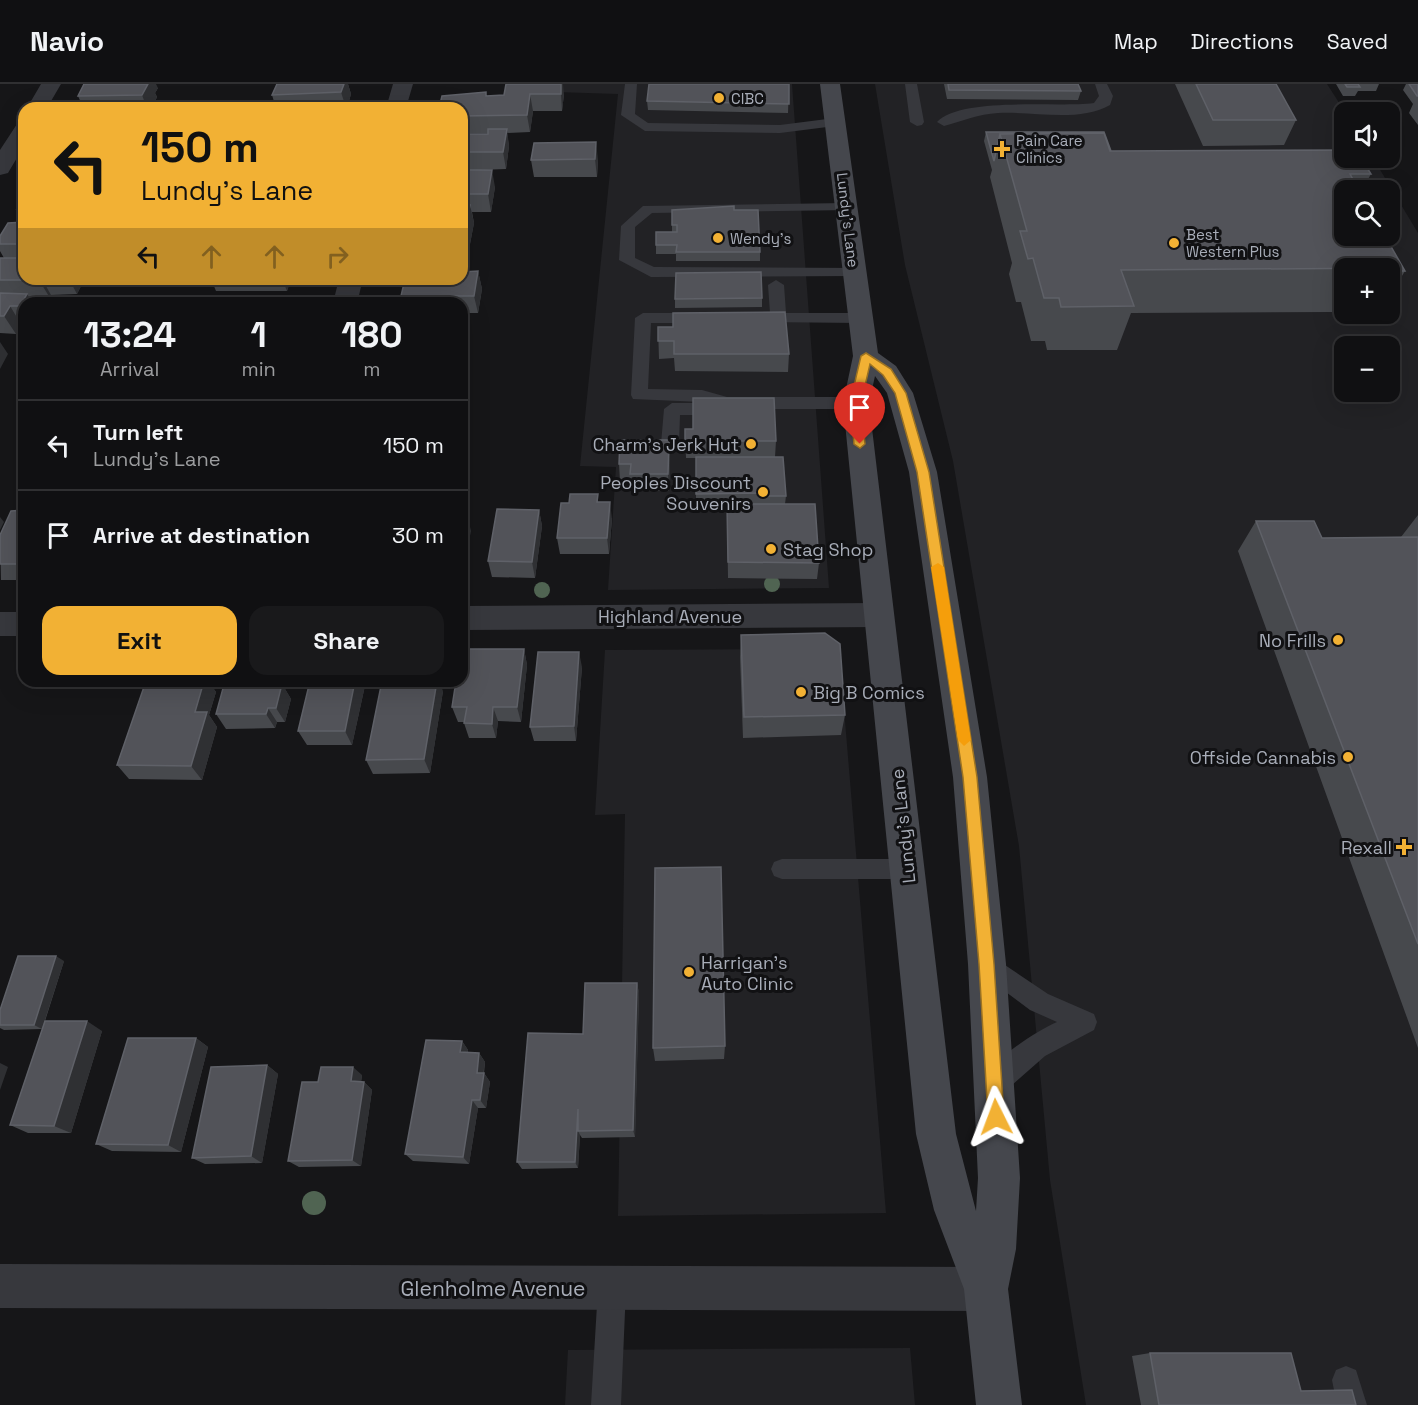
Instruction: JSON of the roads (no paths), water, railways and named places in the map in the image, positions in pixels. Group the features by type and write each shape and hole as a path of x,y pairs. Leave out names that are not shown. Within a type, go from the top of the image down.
{"main road":[{"name":"Lundy's Lane","path":"830,84 866,356 856,403 936,1134 955,1210 986,1289 999,1405"},
{"name":"Lundy's Lane","path":"866,356 887,372 900,393 923,472 970,777 987,964 999,1178 995,1249 986,1289"}],"street":[{"path":"40,102 51,84"},
{"path":"398,102 403,84"},
{"path":"0,168 18,139"},
{"name":"Highland Avenue","path":"468,618 879,615"},
{"path":"0,624 18,624"},
{"name":"Glenholme Avenue","path":"0,1286 986,1289"}],"lane":[{"path":"630,84 628,115 645,127 780,129 835,119"},
{"path":"642,84 643,107 656,114 835,119"},
{"path":"911,84 917,122"},
{"path":"944,122 955,117 990,109 1098,106 1105,102 1106,96 1101,84"},
{"path":"846,207 648,209 628,226 627,260 651,272 854,271"},
{"path":"776,285 778,318"},
{"path":"722,318 643,318 639,395 702,396 727,403 856,403"},
{"path":"744,318 860,318"},
{"path":"670,444 672,409 717,408 727,403"},
{"path":"782,869 908,869"},
{"path":"987,964 1039,1002 1085,1022 1063,1030 1034,1048 994,1084"},
{"path":"606,1405 612,1288"}],"place":[{"name":"CIBC","path":"719,98"},
{"name":"Pain Care Clinics","path":"1002,149"},
{"name":"Wendy's","path":"718,238"},
{"name":"Best Western Plus","path":"1174,243"},
{"name":"Charm's Jerk Hut","path":"751,444"},
{"name":"Peoples Discount Souvenirs","path":"763,492"},
{"name":"Stag Shop","path":"771,549"},
{"name":"No Frills","path":"1338,640"},
{"name":"Big B Comics","path":"801,692"},
{"name":"Offside Cannabis","path":"1348,757"},
{"name":"Rexall","path":"1404,847"},
{"name":"Harrigan's Auto Clinic","path":"689,972"}]}
